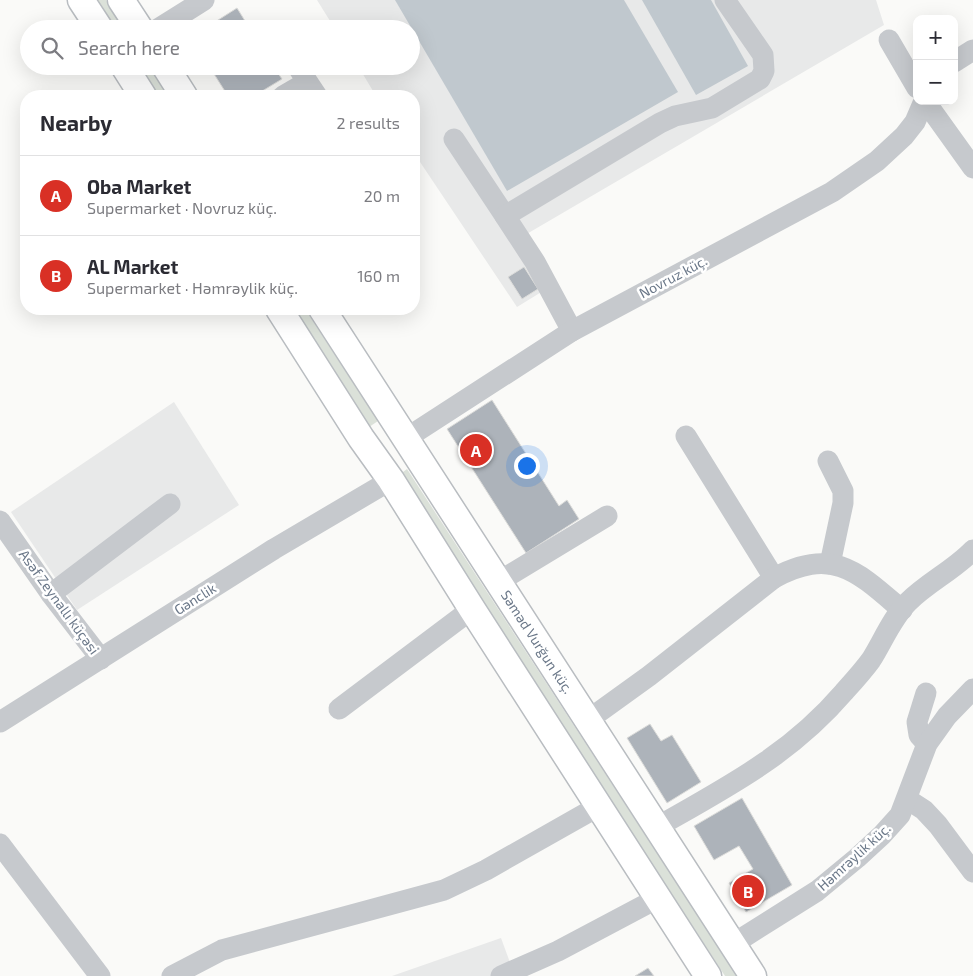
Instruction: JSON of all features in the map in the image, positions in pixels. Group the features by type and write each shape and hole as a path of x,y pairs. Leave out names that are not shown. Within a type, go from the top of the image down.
{"main road":[{"path":"81,0 94,20"},
{"path":"121,0 134,20"},
{"path":"130,75 139,90"},
{"path":"171,75 180,90"},
{"path":"283,315 361,438 391,480 708,976"},
{"name":"Səməd Vurğun küç.","path":"326,315 753,976"},
{"path":"391,480 400,459 405,439"}],"street":[{"path":"172,20 204,0"},
{"path":"505,216 660,123 675,116 712,108 760,79 764,71 763,56 725,0"},
{"path":"889,40 913,81"},
{"path":"957,60 973,50"},
{"path":"293,90 307,81"},
{"name":"Novruz küç.","path":"405,439 572,332 832,192 877,160 904,136 915,122 923,105"},
{"path":"928,105 973,168"},
{"path":"454,139 535,262 572,332"},
{"path":"686,436 774,578"},
{"path":"828,461 843,491 843,503 830,564"},
{"name":"Gənclik","path":"0,722 274,549 391,480"},
{"path":"51,594 170,504"},
{"path":"498,582 607,516"},
{"name":"Asəf Zeynallı küçəsi","path":"0,521 51,594 101,659"},
{"path":"657,827 745,777 780,753 843,694 870,660 902,610 926,586 966,558 973,550"},
{"path":"588,720 649,676 774,578 790,569 809,565 830,564 854,571 902,610"},
{"path":"339,708 472,609"},
{"name":"Həmrəylik küç.","path":"733,944 817,891 882,835 900,815 927,744 947,716 973,688"},
{"path":"926,693 917,722 919,735 927,744"},
{"path":"907,799 924,810 938,825 973,872"},
{"path":"172,976 222,950 444,890 486,870 598,806"},
{"path":"0,844 100,976"},
{"path":"501,976 558,951 658,898"}],"shaded area":[{"path":"94,0 106,0 118,20 106,20"},
{"path":"317,0 876,0 884,25 513,242 543,291 517,307 420,162 420,90 372,90 363,75 420,75 420,20 329,20"},
{"path":"395,0 624,0 678,92 507,191 420,43 420,20 407,20"},
{"path":"642,0 711,0 748,66 696,95"},
{"path":"142,75 155,75 164,90 152,90"},
{"path":"297,315 309,315 378,421 369,427"},
{"path":"174,402 239,505 77,610 11,512"},
{"path":"407,469 737,976 725,976 399,475"},
{"path":"501,938 515,976 392,976"}],"building":[{"path":"237,8 244,20 218,20"},
{"path":"215,75 279,75 282,79 264,90 224,90"},
{"path":"524,267 538,289 522,299 508,277"},
{"path":"492,400 559,506 567,500 579,519 526,553 447,429"},
{"path":"650,724 661,741 672,735 701,782 667,803 627,738"},
{"path":"742,798 792,885 746,912 729,883 753,869 739,846 714,860 694,826"},
{"path":"648,968 654,976 635,976"}],"place":[{"name":"Oba Market","path":"476,450"},
{"name":"AL Market","path":"748,891"}]}
